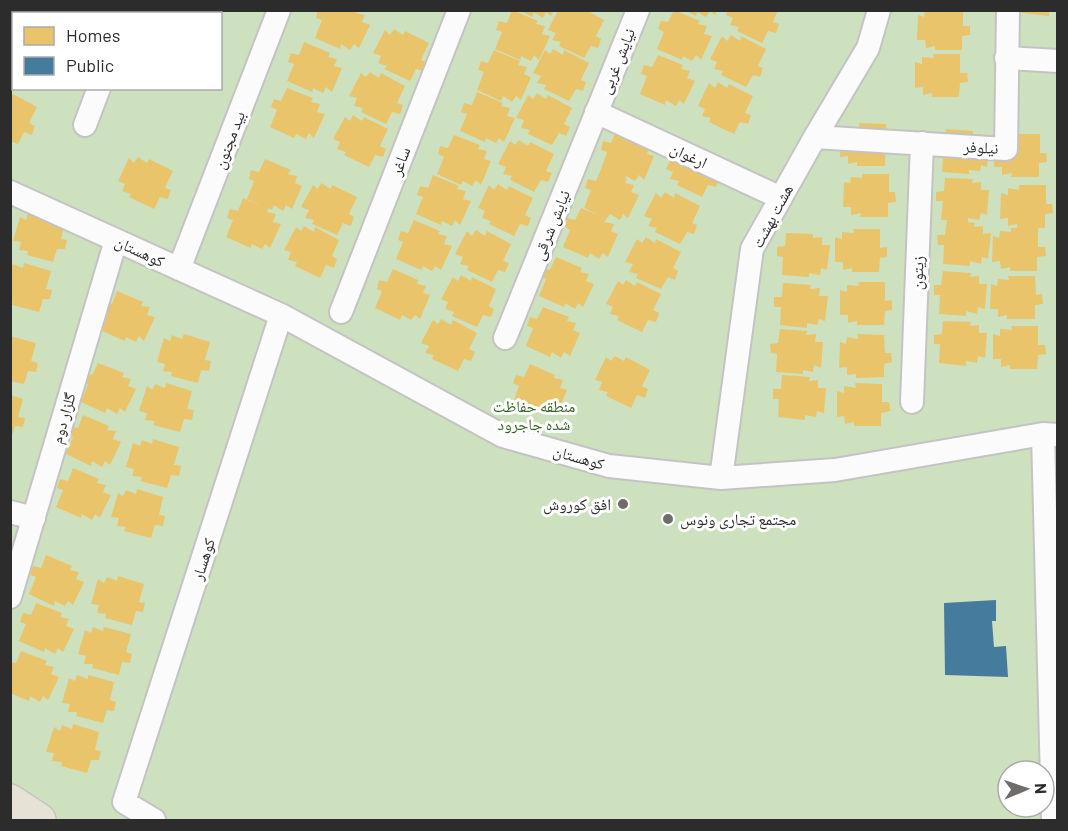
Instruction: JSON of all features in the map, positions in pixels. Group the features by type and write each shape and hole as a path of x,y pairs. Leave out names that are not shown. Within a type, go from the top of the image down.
{"main road":[{"path":"10,801 39,820"}],"street":[{"name":"بید مجنون","path":"179,268 279,10"},
{"name":"ساغر","path":"341,312 459,10"},
{"name":"نیایش غربی","path":"596,112 638,10"},
{"name":"هشت بهشت","path":"721,478 752,249 868,48 879,10"},
{"path":"1008,10 1006,58 1058,61"},
{"name":"نیلوفر","path":"815,137 1006,148 1006,58"},
{"path":"85,125 98,90"},
{"name":"ارغوان","path":"596,112 781,198"},
{"name":"نیایش شرقی","path":"505,338 596,112"},
{"name":"زیتون","path":"912,402 922,143"},
{"name":"کوهستان","path":"10,192 281,315 503,436 609,466 721,478 835,470 1050,435"},
{"name":"گلزار دوم","path":"10,597 116,240"},
{"name":"کوهسار","path":"154,820 124,802 281,315"},
{"path":"1050,435 1053,820"},
{"path":"10,512 34,518"}],"green space":[{"name":"منطقه حفاظت شده جاجرود","path":"11,11 1057,11 1057,820 11,820"}],"building: Homes":[{"path":"318,10 357,10 356,13 365,15 362,22 370,25 359,48 354,44 350,50 341,44 340,49 315,38 322,20 316,18"},
{"path":"512,10 538,21 536,24 545,26 542,34 550,36 539,60 534,55 531,61 521,56 520,60 495,49 502,32 496,30 499,21 507,23"},
{"path":"519,10 554,10 551,16 546,12 543,18 534,12 532,17"},
{"path":"558,10 586,10 604,20 596,36 601,39 598,48 591,46 584,58 559,46 561,42 552,40 556,33 548,30"},
{"path":"674,10 700,21 698,24 707,26 704,34 712,36 701,60 696,55 692,61 683,56 682,60 657,49 664,32 658,29 661,21 668,22"},
{"path":"684,10 717,10 715,15 710,11 706,17 697,12 696,16"},
{"path":"728,10 778,10 773,22 779,24 776,33 768,31 762,43 737,31 739,27 730,25 733,18 726,15"},
{"path":"925,10 963,10 963,26 970,26 970,35 962,36 962,50 935,50 935,46 926,48 925,40 917,40 918,15 924,17"},
{"path":"1022,10 1049,10 1049,16 1022,13"},
{"path":"394,29 403,35 405,31 429,43 421,60 427,63 424,71 416,69 410,81 384,69 387,66 378,63 381,56 373,53 385,30 390,35"},
{"path":"731,35 740,41 741,36 766,49 758,66 763,68 760,77 753,75 746,87 721,75 723,71 714,69 717,62 710,59 722,36 727,41"},
{"path":"304,42 330,53 328,57 337,59 334,66 342,68 332,92 326,87 323,93 313,88 312,92 287,81 294,64 288,62 291,53 299,55"},
{"path":"553,49 563,55 564,50 589,63 581,80 586,82 583,91 576,89 569,101 544,89 546,85 537,83 541,76 533,73 545,50 550,54"},
{"path":"494,50 520,61 518,65 527,67 524,74 531,77 521,100 516,96 512,102 503,96 501,101 477,90 484,72 478,70 481,61 488,63"},
{"path":"933,54 960,54 960,73 967,73 968,82 960,83 959,97 932,97 932,93 923,95 923,87 915,88 915,62 922,64 922,57 934,58"},
{"path":"658,55 683,65 681,69 690,71 687,78 695,81 684,104 679,100 676,106 666,100 665,105 640,94 647,76 641,74 644,65 652,67"},
{"path":"370,72 379,78 381,73 405,86 397,103 403,105 400,114 392,112 386,124 361,112 363,108 354,106 357,98 349,96 361,73 366,77"},
{"path":"718,82 727,88 729,84 753,96 745,113 751,115 748,124 740,122 734,134 709,122 711,118 702,116 705,109 698,106 709,83 715,88"},
{"path":"287,88 313,98 311,102 320,104 317,112 325,114 314,138 309,133 306,139 296,134 294,138 270,127 277,110 271,107 274,99 281,101"},
{"path":"477,92 503,103 501,106 510,108 507,116 515,118 504,142 499,138 496,143 486,138 485,142 460,131 467,114 461,112 464,103 472,105"},
{"path":"537,93 546,99 548,95 572,108 564,124 570,127 566,136 559,133 552,145 528,134 530,130 521,128 524,120 516,118 528,95 533,99"},
{"path":"13,94 37,107 29,123 35,126 32,135 24,132 18,144 10,141 10,99"},
{"path":"353,115 362,121 364,117 388,129 380,146 386,149 383,157 375,155 369,167 344,155 346,152 337,149 340,142 333,139 345,117 350,121"},
{"path":"859,123 886,124 885,166 857,166 857,162 848,164 848,156 840,157 841,131 848,133 848,126 859,128"},
{"path":"946,129 973,131 973,135 982,134 982,142 989,142 987,167 981,165 980,171 969,170 969,174 942,172"},
{"path":"617,130 650,146 647,154 654,156 644,180 639,175 635,181 626,176 625,178 627,179 625,183 634,185 631,192 639,195 628,218 623,214 620,220 610,214 604,222 614,224 611,231 618,234 608,257 603,253 599,259 590,253 588,258 563,247 570,230 565,227 567,218 575,220 581,208 601,216 584,208 591,190 585,188 588,179 596,181 601,169 607,152 601,150 603,141 611,143"},
{"path":"1013,134 1040,134 1040,153 1046,153 1047,162 1039,163 1039,177 1011,177 1012,173 1002,175 1002,167 994,167 995,142"},
{"path":"454,135 480,145 478,149 487,151 484,159 491,161 481,185 476,180 472,186 463,181 461,185 437,174 444,157 438,154 440,146 448,148"},
{"path":"519,140 528,146 530,142 554,154 546,171 552,173 548,182 541,180 534,192 510,180 512,176 503,174 506,167 498,164 510,141 515,145"},
{"path":"677,146 719,178 716,187 708,185 702,197 677,185 679,181 670,179 673,172 666,169"},
{"path":"138,157 147,163 149,159 173,171 165,188 171,190 168,199 160,197 154,209 129,197 131,194 122,191 125,184 118,181 129,158 134,163"},
{"path":"265,159 291,170 288,174 297,176 295,183 302,186 292,209 286,205 283,211 274,205 272,210 269,208 267,212 276,214 273,222 281,224 270,248 265,244 262,249 252,244 251,248 226,237 233,220 227,218 230,209 238,211 243,198 262,206 247,199 254,181 249,179 251,170 259,172"},
{"path":"862,174 889,174 889,192 895,192 896,202 888,203 888,217 860,217 861,213 851,215 851,207 843,207 844,182 850,183 851,177 862,178"},
{"path":"433,175 459,186 457,189 466,191 463,199 471,201 460,225 455,220 452,226 442,221 441,225 416,214 423,197 417,195 420,186 428,188"},
{"path":"945,178 973,179 972,183 981,182 981,190 989,190 987,215 981,213 979,220 968,218 968,222 975,223 974,227 983,226 983,234 991,233 988,259 982,257 981,264 970,261 970,266 943,264 944,245 938,245 937,235 945,235 947,220 941,220 943,201 936,201 936,192 944,191"},
{"path":"321,183 331,189 332,185 357,197 349,214 354,217 351,226 343,223 337,235 312,224 314,220 305,218 309,210 301,207 313,185 318,189"},
{"path":"498,184 507,190 509,186 533,198 525,215 531,218 528,226 520,224 514,236 489,224 491,221 482,218 485,211 478,208 489,185 494,190"},
{"path":"1019,185 1046,185 1046,204 1052,204 1053,213 1045,214 1045,228 1038,228 1038,247 1045,247 1046,256 1037,257 1037,271 1010,271 1010,267 1001,269 1000,261 992,262 993,236 999,238 1000,231 1011,232 1011,228 1017,228 1017,224 1008,226 1008,218 1000,219 1001,193 1008,195 1008,188 1019,190"},
{"path":"665,192 674,198 675,193 700,206 692,223 697,225 694,234 687,232 680,244 655,232 657,228 648,226 652,219 644,216 656,193 661,198"},
{"path":"39,213 65,221 61,239 67,240 65,249 57,249 53,262 27,255 28,251 19,250 21,242 13,241 20,217 26,220 28,214 39,218"},
{"path":"414,220 440,231 438,234 447,236 444,244 452,246 441,270 435,266 432,271 423,266 421,270 396,259 403,242 398,240 401,231 408,233"},
{"path":"304,226 314,232 315,227 339,240 332,256 337,259 334,268 326,265 320,278 295,266 297,262 288,260 291,252 284,250 296,227 301,231"},
{"path":"853,229 880,229 880,248 887,247 887,257 880,258 879,272 852,272 852,268 843,270 843,262 835,262 835,237 842,239 842,232 854,233"},
{"path":"476,230 485,236 487,231 511,244 503,261 509,263 505,272 498,270 492,282 467,270 469,266 460,264 463,257 455,254 467,231 472,236"},
{"path":"786,233 813,234 813,238 822,237 822,245 830,245 827,270 821,268 820,275 809,273 809,277 782,275 783,257 777,256 777,247 785,246"},
{"path":"646,237 655,243 656,239 681,252 673,268 678,271 675,280 668,277 661,289 636,278 638,274 629,272 633,264 625,262 637,239 642,243"},
{"path":"556,257 582,268 580,272 589,274 586,281 594,284 583,307 578,303 575,309 565,303 564,307 539,296 546,279 540,277 543,268 550,270"},
{"path":"24,263 51,271 46,289 52,290 50,299 43,299 39,312 12,305 13,301 10,301 10,271 13,264 23,268"},
{"path":"393,269 418,280 417,284 426,286 423,293 430,295 420,319 415,315 411,320 402,315 400,320 375,308 382,291 377,289 379,280 387,282"},
{"path":"943,271 971,273 970,277 979,276 979,284 987,284 985,309 978,307 977,314 966,311 966,316 939,314 940,295 934,295 934,285 941,285"},
{"path":"461,275 471,281 472,277 496,289 489,306 494,309 491,317 483,315 477,327 452,316 454,312 445,309 448,302 441,299 453,277 458,281"},
{"path":"1008,276 1035,276 1036,295 1042,294 1043,304 1035,305 1035,319 1007,319 1007,315 998,317 998,309 990,309 991,284 997,286 998,279 1009,280"},
{"path":"626,280 635,286 637,282 661,294 653,310 659,313 656,322 648,320 642,332 617,320 619,316 610,314 613,307 606,304 618,281 623,285"},
{"path":"858,282 885,282 885,301 892,300 892,310 885,311 884,325 857,325 857,321 848,323 848,315 840,315 840,290 847,292 847,285 859,286"},
{"path":"783,283 811,285 810,289 820,288 819,296 828,296 825,321 819,319 817,325 807,323 807,328 780,325 781,307 774,307 774,297 782,297"},
{"path":"117,291 143,302 141,306 150,307 147,315 155,317 144,341 139,336 136,342 126,337 125,341 100,330 107,313 101,311 104,302 112,304"},
{"path":"543,307 569,317 567,321 576,323 573,330 580,333 570,356 564,352 561,358 552,352 550,357 526,346 533,328 527,326 530,317 537,319"},
{"path":"441,319 451,325 453,320 477,333 469,349 475,352 471,361 464,359 458,371 432,359 434,355 425,353 429,346 421,343 433,320 438,324"},
{"path":"943,321 971,322 970,326 979,325 979,333 987,333 985,358 978,356 977,363 966,361 966,366 939,363 940,344 934,344 934,335 942,334"},
{"path":"1011,326 1038,326 1038,345 1045,345 1046,354 1038,355 1037,369 1010,369 1010,365 1001,367 1001,359 993,359 993,334 1000,336 1000,329 1012,330"},
{"path":"780,329 807,331 806,335 816,334 815,342 823,342 821,368 814,365 813,372 803,370 803,374 776,372 777,354 771,353 770,344 778,343"},
{"path":"184,334 210,342 205,360 211,361 209,371 201,370 198,383 171,376 172,372 163,371 165,364 157,362 164,338 170,341 172,335 182,339"},
{"path":"857,334 884,335 885,353 891,353 892,362 884,364 884,377 856,378 856,374 847,375 847,367 839,368 840,342 846,344 847,337 858,339"},
{"path":"10,336 36,343 31,361 38,363 36,372 28,371 24,384 10,381"},
{"path":"615,356 624,361 626,357 650,370 642,386 648,389 645,398 637,395 631,408 606,396 608,392 599,390 602,382 595,380 606,357 611,361"},
{"path":"98,363 124,373 122,377 131,379 128,386 136,389 125,412 120,408 117,414 107,408 105,413 81,402 88,384 82,382 85,373 92,375"},
{"path":"530,364 555,375 554,378 563,380 560,388 567,390 557,414 552,409 548,415 539,410 537,414 513,403 519,386 513,383 516,375 524,377"},
{"path":"782,375 810,377 809,381 818,380 818,388 826,388 824,413 817,411 816,417 805,415 805,420 778,417 779,399 773,399 773,389 781,389"},
{"path":"166,383 192,391 187,409 194,410 192,420 184,419 180,432 153,425 155,421 145,420 147,413 139,411 147,386 152,390 155,384 165,388"},
{"path":"855,383 882,384 882,402 889,402 890,411 881,413 881,426 854,426 854,422 845,424 844,416 837,417 837,391 844,393 844,386 856,388"},
{"path":"10,395 23,399 18,417 25,418 23,427 15,426 11,439"},
{"path":"83,415 109,426 107,430 116,431 113,439 121,442 110,465 105,461 102,467 92,461 91,466 66,454 73,437 67,435 70,426 78,428"},
{"path":"153,439 179,447 174,465 181,466 179,476 171,475 167,488 140,481 142,477 132,476 134,469 126,467 133,443 140,446 142,440 152,444"},
{"path":"73,468 99,479 97,483 106,485 103,492 111,495 100,518 95,514 92,520 82,514 81,518 56,507 63,490 57,488 60,479 68,481"},
{"path":"137,489 163,497 159,515 165,516 163,526 155,525 151,538 124,531 126,527 117,526 119,518 111,517 118,493 123,496 126,490 136,494"},
{"path":"46,555 72,566 70,570 79,572 76,579 84,582 73,605 68,601 65,606 55,601 54,606 29,594 36,577 30,575 33,566 41,568"},
{"path":"118,576 144,584 139,602 145,603 143,612 136,611 132,625 105,618 106,614 97,613 99,605 91,604 98,579 104,583 107,577 117,581"},
{"path":"36,603 62,613 60,617 69,619 66,626 74,629 63,652 58,648 55,654 45,648 44,652 19,641 26,624 20,622 23,613 31,615"},
{"path":"93,627 103,631 104,627 131,634 126,652 132,654 130,663 122,662 119,675 92,668 93,664 84,664 86,656 78,654 85,630 91,633"},
{"path":"21,651 47,661 45,665 54,667 51,674 59,677 48,700 43,696 40,702 30,696 29,701 10,693 10,662 16,663"},
{"path":"77,675 88,679 88,675 114,682 110,700 116,702 114,711 107,710 103,723 76,716 77,712 68,712 70,704 62,703 69,678 75,681"},
{"path":"73,724 99,732 95,750 101,751 99,760 91,760 87,773 61,766 62,762 52,761 54,753 46,752 54,727 60,731 62,725 72,729"}],"building: Public":[{"path":"996,600 996,621 992,621 994,647 1006,646 1008,677 945,675 944,603"}],"place":[{"name":"افق کوروش","path":"623,504"},
{"name":"مجتمع تجاری ونوس","path":"668,519"}]}
